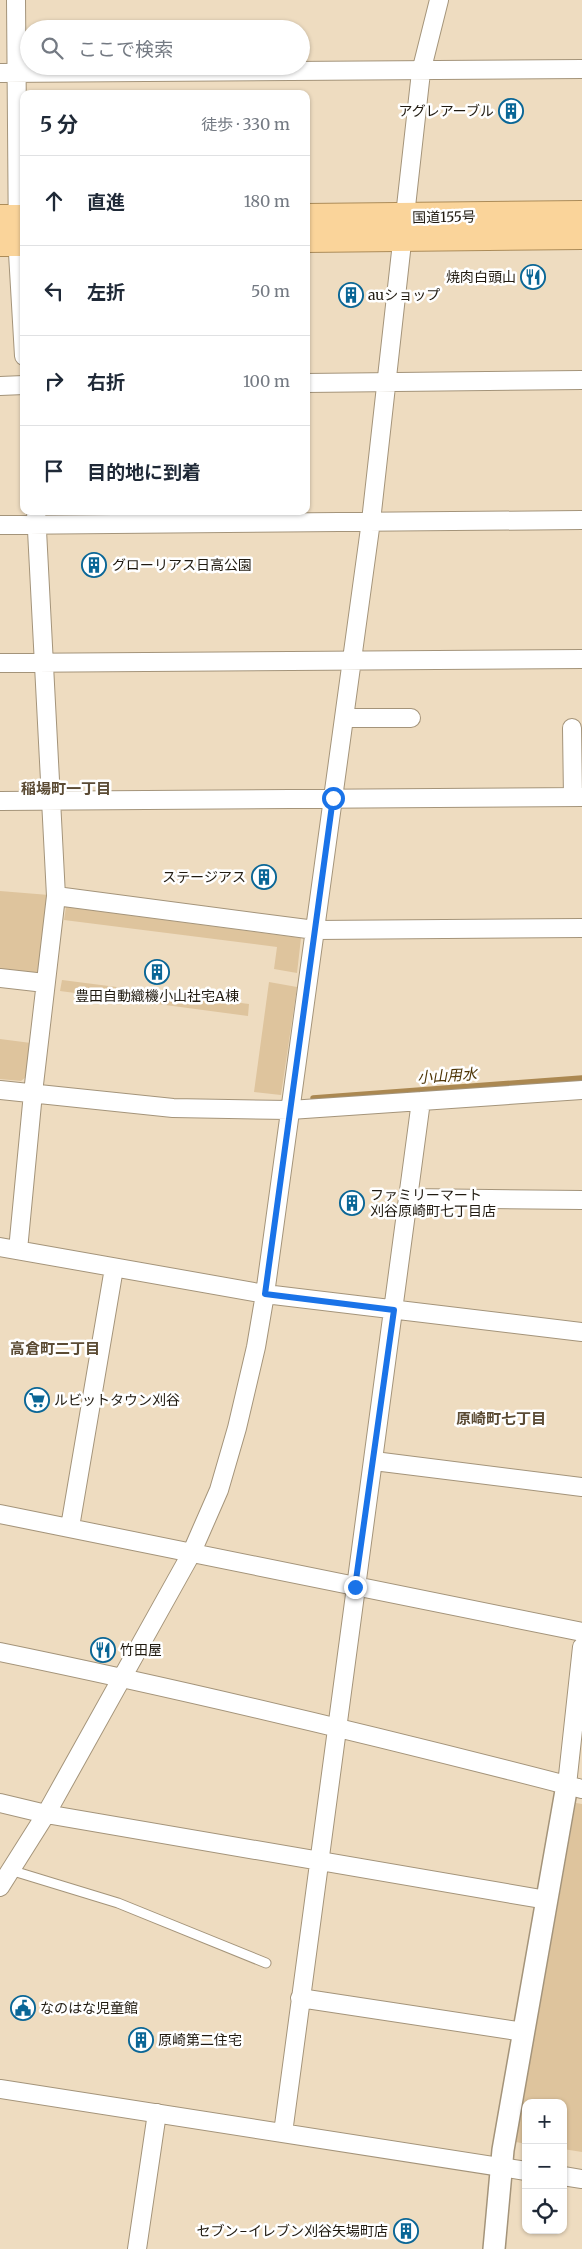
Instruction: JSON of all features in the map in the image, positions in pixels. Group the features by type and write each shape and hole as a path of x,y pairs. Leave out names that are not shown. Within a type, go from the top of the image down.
{"highway":[{"name":"国道155号","path":"310,238 403,227 582,215"},
{"name":"国道155号","path":"310,218 403,227 582,235"}],"street":[{"path":"16,0 8,73 14,230 20,306"},
{"path":"0,1887 46,1814 191,1554 219,1490 237,1428 256,1348 371,521 421,72 440,0"},
{"path":"310,72 582,69"},
{"path":"310,383 582,380"},
{"path":"0,386 20,385"},
{"path":"18,1250 33,1093 56,896 37,518"},
{"path":"0,525 37,518 371,521 582,520"},
{"path":"0,664 582,659"},
{"path":"344,718 411,718"},
{"path":"0,801 577,797 572,728"},
{"path":"56,896 315,930 582,928"},
{"path":"0,978 45,983"},
{"path":"0,1090 173,1108 290,1110 582,1090"},
{"path":"283,2133 336,1727 409,1198 420,1102"},
{"path":"409,1198 582,1200"},
{"path":"0,1247 265,1294 582,1332"},
{"path":"70,1527 114,1268"},
{"path":"374,1460 582,1487"},
{"path":"0,1514 582,1632"},
{"path":"494,2249 501,2168 547,1900 575,1787 582,1647"},
{"path":"0,1652 123,1677 336,1727 575,1787"},
{"path":"0,1803 46,1814 547,1900"},
{"path":"300,1998 524,2032"},
{"path":"0,2089 522,2171"},
{"path":"137,2249 157,2114"},
{"path":"567,2177 582,2179"}],"lane":[{"path":"10,1870 118,1903 266,1963"}],"shaded area":[{"path":"0,891 49,895 38,975 0,971"},
{"path":"66,907 301,938 297,973 274,969 277,947 64,920"},
{"path":"62,980 249,1004 248,1016 60,991"},
{"path":"269,982 297,987 281,1095 254,1092"},
{"path":"0,1039 31,1043 27,1076 21,1081 0,1079"},
{"path":"576,1803 582,1804 582,2152 567,2150 567,2099 524,2099"},
{"path":"522,2108 522,2143 516,2142"}],"waterway":[{"name":"小山用水","path":"313,1098 582,1078"}],"place":[{"name":"アグレアーブル","path":"511,111"},
{"name":"焼肉白頭山","path":"533,277"},
{"name":"auショップ","path":"351,295"},
{"name":"グローリアス日高公園","path":"94,565"},
{"name":"ステージアス","path":"264,877"},
{"name":"豊田自動織機小山社宅A棟","path":"157,972"},
{"name":"ファミリーマート 刈谷原崎町七丁目店","path":"352,1203"},
{"name":"ルビットタウン刈谷","path":"37,1400"},
{"name":"竹田屋","path":"103,1650"},
{"name":"なのはな児童館","path":"23,2008"},
{"name":"原崎第二住宅","path":"141,2040"},
{"name":"セブン−イレブン刈谷矢場町店","path":"406,2231"}],"district":[{"name":"稲場町一丁目","path":"66,789"},
{"name":"高倉町二丁目","path":"55,1349"},
{"name":"原崎町七丁目","path":"501,1419"}],"route":[{"path":"333,798 265,1294 394,1310 355,1587"}]}
